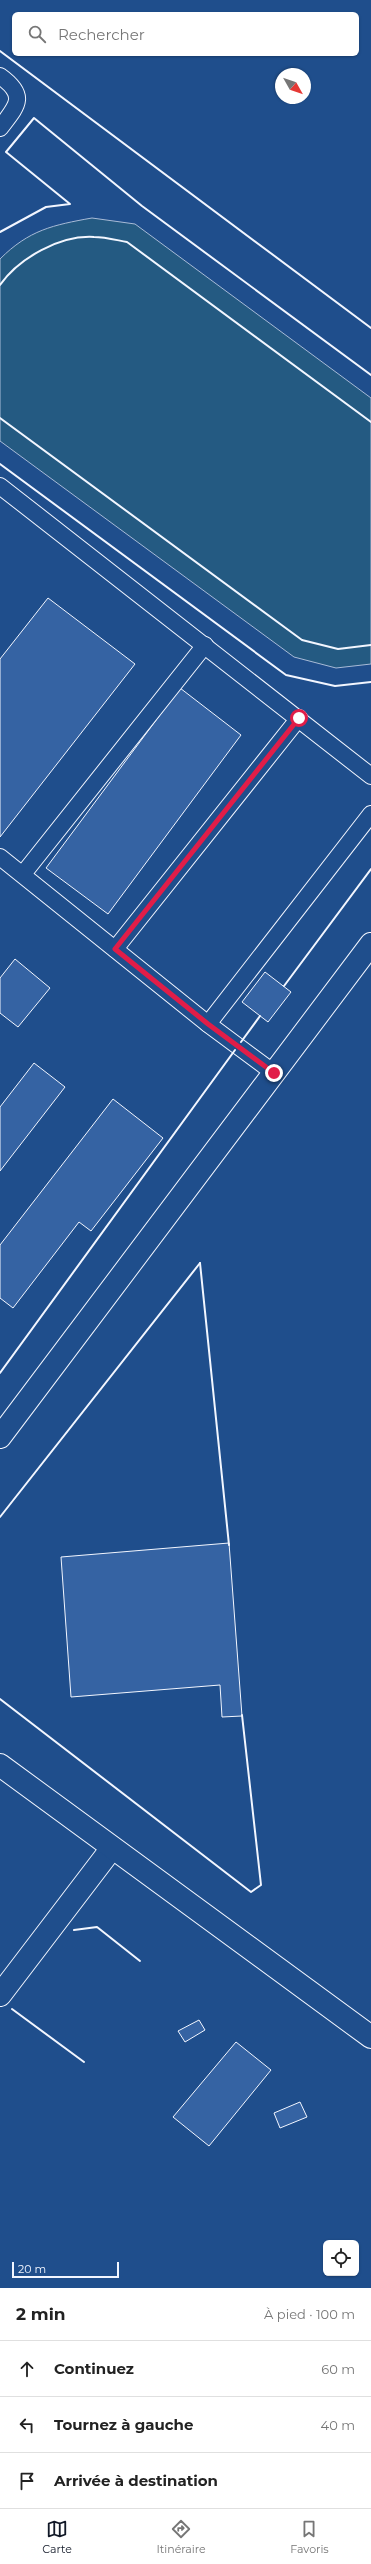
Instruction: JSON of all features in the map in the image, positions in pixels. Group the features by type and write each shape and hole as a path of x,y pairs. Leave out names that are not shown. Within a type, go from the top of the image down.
{"street":[{"path":"0,1438 371,944"},
{"path":"0,1765 371,2037"},
{"path":"0,1995 112,1848"}],"lane":[{"path":"0,76 12,84 18,100 16,107 0,128"},
{"path":"0,486 299,718 371,776"},
{"path":"23,874 205,646"},
{"path":"115,949 299,718"},
{"path":"208,1024 371,814"},
{"path":"0,857 208,1024 274,1073"}],"shaded area":[{"path":"92,218 135,224 371,398 371,664 336,668 294,657 0,441 0,259 21,241 42,230 65,223"}],"building":[{"path":"48,598 135,664 0,837 0,659"},
{"path":"180,688 241,735 108,914 46,868"},
{"path":"15,959 50,988 18,1027 0,1013 0,978"},
{"path":"265,972 291,992 268,1022 242,1002"},
{"path":"34,1063 65,1087 0,1171 0,1107"},
{"path":"113,1099 163,1138 91,1231 79,1222 13,1308 0,1298 0,1245"},
{"path":"229,1543 242,1716 222,1717 220,1685 71,1697 61,1557"},
{"path":"199,2020 205,2030 185,2042 178,2031"},
{"path":"236,2042 271,2070 209,2146 173,2117"},
{"path":"300,2102 307,2117 280,2128 274,2113"}],"wall":[{"path":"0,51 371,328"},
{"path":"0,232 46,207 70,204 6,152 34,118 142,206 371,375"},
{"path":"0,285 8,275 29,257 54,244 81,237 94,237 127,242 371,422"},
{"path":"0,418 302,640 338,649 371,645"},
{"path":"0,464 286,675 335,686 371,682"},
{"path":"284,986 371,869"},
{"path":"241,1042 260,1016"},
{"path":"0,1373 235,1050"},
{"path":"200,1263 229,1545"},
{"path":"0,1517 200,1263"},
{"path":"0,1699 251,1892 261,1885 242,1715"},
{"path":"74,1930 97,1927 140,1961"},
{"path":"12,2009 84,2062"}],"route":[{"path":"274,1073 208,1024 115,949 299,718"}]}
